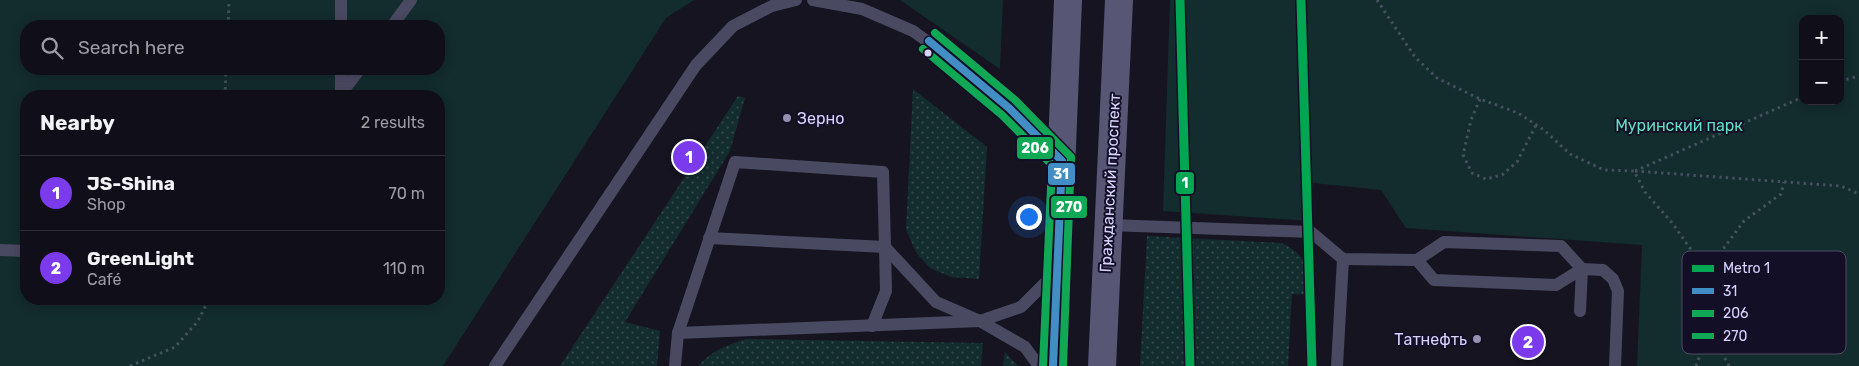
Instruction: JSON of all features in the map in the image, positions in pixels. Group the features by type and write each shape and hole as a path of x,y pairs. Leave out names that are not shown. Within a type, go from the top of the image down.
{"main road":[{"path":"1053,366 1068,0"},
{"name":"Гражданский проспект","path":"1102,366 1119,0"}],"lane":[{"path":"341,0 341,20"},
{"path":"396,20 411,0"},
{"path":"495,366 696,65 733,26 772,6 796,0"},
{"path":"813,0 862,9 913,31 960,66 1009,108 1062,161"},
{"path":"340,90 341,75"},
{"path":"344,90 355,75"},
{"path":"675,366 678,333 734,162 883,172 886,291 872,326"},
{"path":"1108,225 1311,232 1343,259 1417,260 1444,242 1561,246 1582,269 1580,310"},
{"path":"709,238 885,247 936,302 980,321 1025,348 1039,366"},
{"path":"0,250 20,251"},
{"path":"1337,366 1343,259"},
{"path":"1417,260 1434,280 1556,285 1582,269 1603,270 1613,279 1618,292 1615,366"},
{"path":"678,333 980,321 1021,307 1056,272"}],"path":[{"path":"228,20 229,0"},
{"path":"1377,0 1416,57 1438,78 1480,99 1518,113 1536,125 1570,154 1604,170 1842,186 1859,194"},
{"path":"225,90 226,75"},
{"path":"1844,80 1859,76"},
{"path":"1480,99 1471,120 1463,155 1472,173 1486,179 1502,175 1517,162 1536,125"},
{"path":"1634,171 1799,99"},
{"path":"1634,171 1645,192 1673,224 1692,251"},
{"path":"1722,251 1744,221 1780,194 1784,182"},
{"path":"130,366 175,348 198,321 206,305"},
{"path":"1696,366 1700,354"},
{"path":"1723,354 1729,366"}],"green space":[{"path":"0,0 694,0 666,18 443,366 0,366"},
{"path":"900,0 1003,0 1000,69"},
{"name":"Муринский парк","path":"1170,0 1859,0 1859,366 1637,366 1642,245 1406,228 1381,190 1313,183 1309,221 1163,211"},
{"path":"913,89 987,147 979,279 951,277 930,268 917,254 906,230"},
{"path":"738,96 745,98 730,151 625,322 660,331 657,366 560,366"},
{"path":"1147,236 1282,243 1296,252 1307,270 1309,295 1292,294 1288,366 1140,366"},
{"path":"746,339 983,343 981,366 698,366 708,356 720,349"},
{"path":"1005,352 1018,366 1003,366"}],"metro line":[{"name":"1","path":"1180,0 1190,366"},
{"name":"1","path":"1301,0 1312,366"}],"transit line":[{"name":"270","path":"935,33 1015,100 1071,157 1063,366"},
{"name":"31","path":"929,41 1009,108 1062,161 1053,366"},
{"name":"206","path":"923,49 1002,115 1052,165 1043,366"}],"place":[{"name":"Зерно","path":"787,118"},
{"name":"JS-Shina","path":"689,157"},
{"name":"Татнефть","path":"1477,339"},
{"name":"GreenLight","path":"1528,342"}]}
